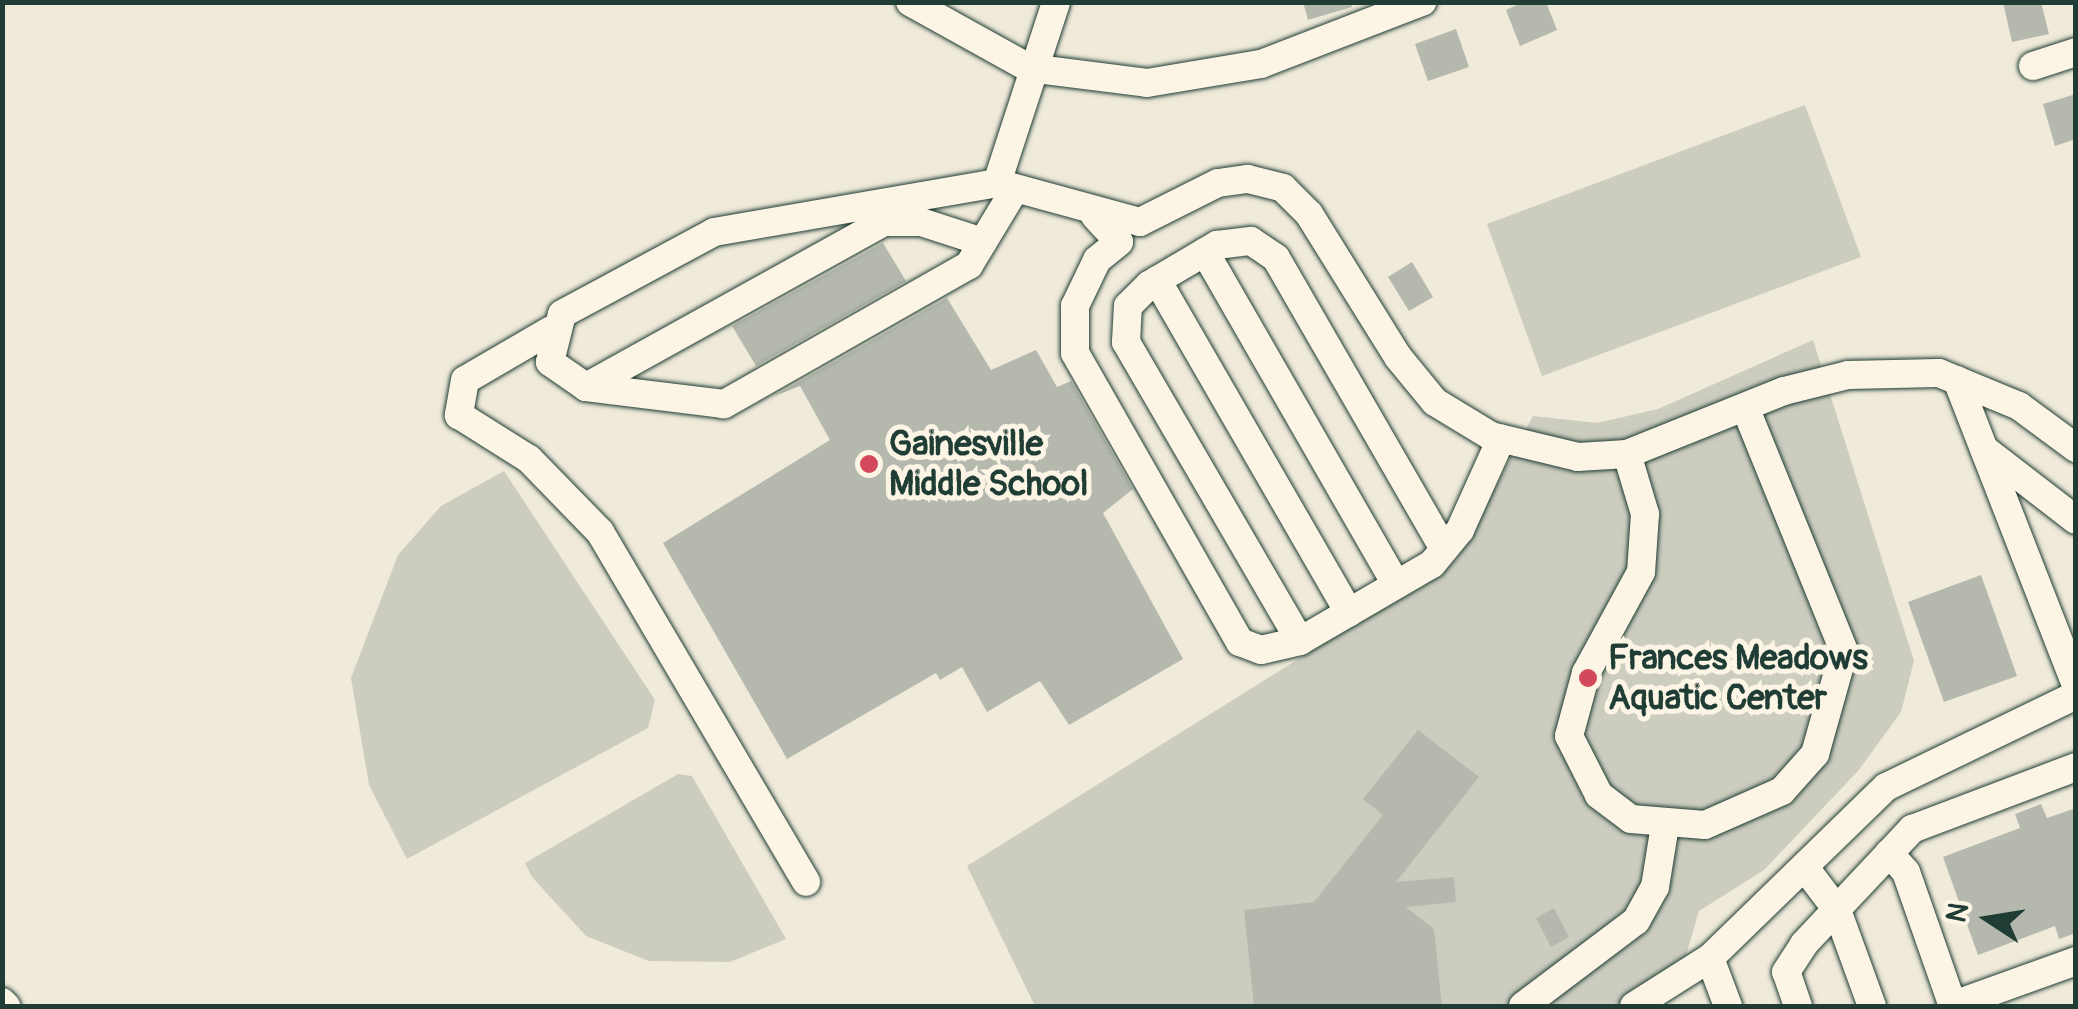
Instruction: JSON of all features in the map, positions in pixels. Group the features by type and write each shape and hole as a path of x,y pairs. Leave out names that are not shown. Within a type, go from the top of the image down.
{"street":[{"path":"910,2 1029,68 1147,83 1262,64 1422,2"},
{"path":"551,330 550,362 586,387 724,404 969,265 1006,186 1029,68 1056,2"},
{"path":"2033,66 2076,52"},
{"path":"806,882 600,532 528,459 460,415 465,380 551,330 562,314 714,232 1006,186 1095,216 1140,222 1218,183 1284,188 1435,402 1501,439 1578,457 1627,454 1848,375 1957,380 2019,406 2076,448"},
{"path":"1095,216 1119,242 1074,306 1075,353 1213,608 1240,642 1261,650 1300,641 1396,584 1444,549 1501,439"},
{"path":"586,387 884,222 921,222 983,242"},
{"path":"1300,641 1126,342 1128,306 1157,280 1205,252 1251,241 1276,258 1444,549"},
{"path":"1205,252 1396,584"},
{"path":"1157,280 1349,612"},
{"path":"1957,380 2068,643 2076,685"},
{"path":"1627,454 1645,514 1640,572 1586,673 1568,736 1599,795 1631,820 1706,825 1782,791 1815,754 1838,692 1836,613 1746,410"},
{"path":"1983,448 2076,520"},
{"path":"1634,1006 1710,958 1806,869 1886,787 2076,696"},
{"path":"1798,1006 1786,972 1889,853 1928,820 2076,767"},
{"path":"1524,1006 1636,921 1654,888 1666,825"},
{"path":"1889,853 1906,872 1952,1006 2076,961"},
{"path":"1806,869 1838,910 1872,1006"},
{"path":"1710,958 1728,1006"}],"shaded area":[{"path":"1805,105 1861,257 1542,376 1487,224"},
{"name":"Frances Meadows Aquatic Center","path":"1813,340 1914,661 1901,712 1858,771 1764,870 1699,911 1681,972 1623,1006 1035,1006 967,866 1455,561 1533,416 1597,423 1658,409"},
{"path":"504,471 655,700 648,728 407,859 369,785 351,678 398,555 441,506"},
{"path":"678,774 692,776 786,939 730,962 649,961 586,936 532,877 525,863"}],"building":[{"path":"1303,2 1351,2 1352,7 1308,20"},
{"path":"1523,2 1546,2 1557,30 1520,46 1506,10"},
{"path":"2003,2 2041,2 2049,34 2012,42"},
{"path":"1456,29 1469,67 1428,81 1415,44"},
{"path":"2076,94 2076,139 2055,146 2043,104"},
{"path":"883,243 906,281 756,366 732,326"},
{"path":"1412,262 1433,297 1409,311 1388,277"},
{"name":"Gainesville Middle School","path":"947,298 991,370 1036,350 1057,387 1071,381 1133,489 1103,513 1183,659 1069,725 1040,681 987,712 962,667 940,680 936,673 787,759 663,543 830,440 800,386 774,396"},
{"path":"1981,575 2017,676 1944,702 1908,602"},
{"path":"1418,730 1479,777 1396,882 1454,877 1456,902 1406,907 1434,929 1442,1006 1254,1006 1244,910 1314,902 1383,815 1363,799"},
{"path":"2041,804 2047,818 2076,808 2076,933 2059,939 2055,926 1978,955 1943,857 2020,828 2015,814"},
{"path":"1554,908 1569,937 1551,947 1536,918"}],"place":[{"name":"Gainesville Middle School","path":"869,464"},
{"name":"Frances Meadows Aquatic Center","path":"1588,678"}]}
